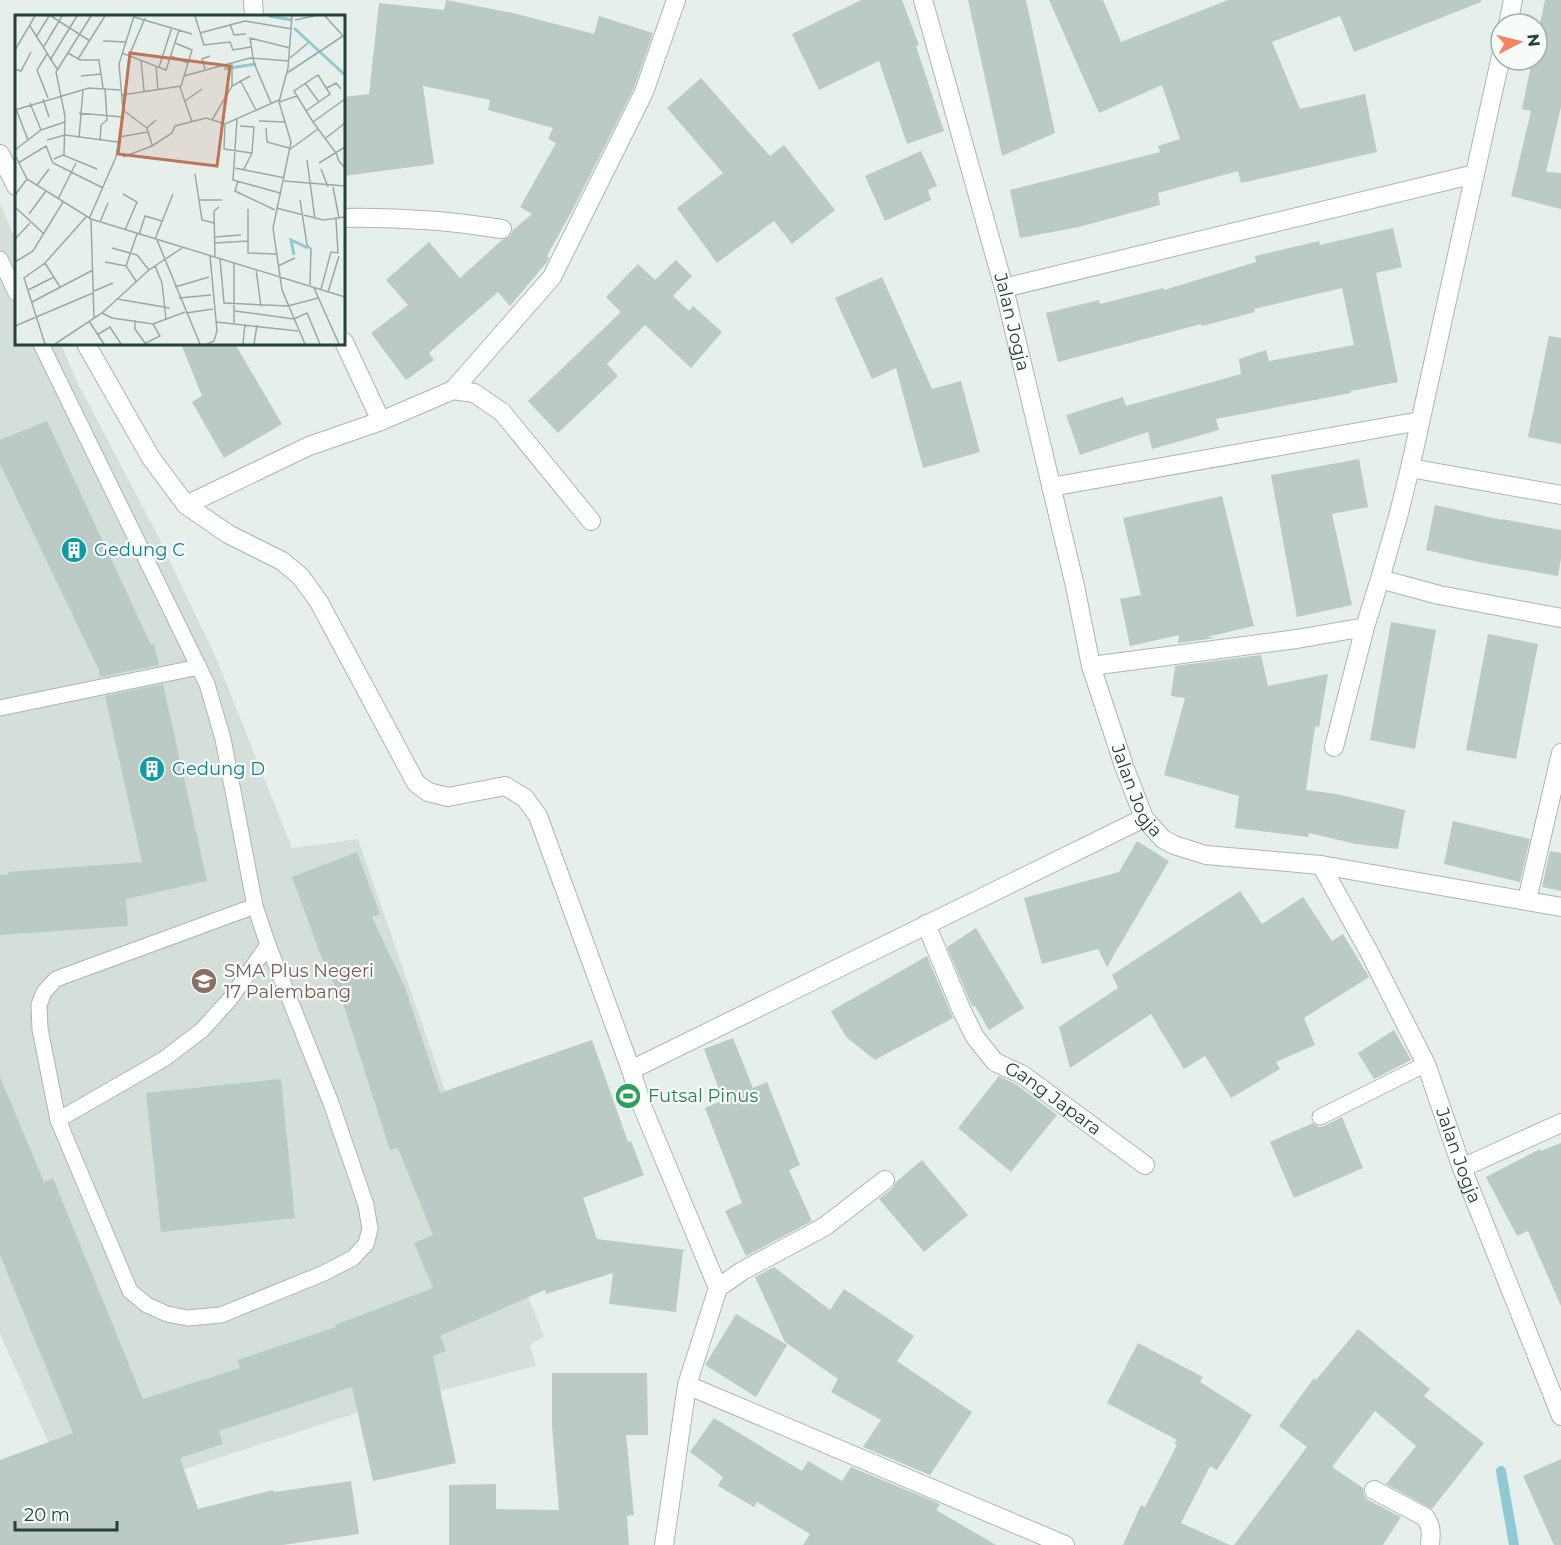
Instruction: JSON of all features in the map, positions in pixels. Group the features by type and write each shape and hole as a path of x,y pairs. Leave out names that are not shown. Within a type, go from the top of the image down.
{"street":[{"path":"252,0 254,15"},
{"path":"186,505 309,446 381,421 453,390 552,277 644,92 676,0"},
{"name":"Jalan Jogja","path":"923,0 1004,288 1091,666 1144,818 1163,839 1190,851 1206,855 1320,865 1368,950 1426,1064 1462,1168 1561,1416"},
{"path":"1334,747 1365,627 1400,513 1497,72"},
{"path":"0,154 15,184"},
{"path":"1004,288 1475,174"},
{"path":"345,218 432,221 502,229"},
{"path":"345,344 381,421"},
{"path":"87,345 151,458 186,505 228,534 282,561 301,577 319,602 416,783 428,792 448,797 505,786 525,798 537,816 631,1070 642,1106 718,1288"},
{"path":"453,390 474,393 502,412 591,522"},
{"path":"1051,487 1420,422"},
{"path":"1410,468 1561,495"},
{"path":"1380,579 1439,595 1561,618"},
{"path":"1091,666 1326,635 1365,627"},
{"path":"1527,900 1561,753"},
{"path":"631,1070 1144,818"},
{"path":"1320,865 1561,907"},
{"name":"Gang Japara","path":"926,924 975,1037 995,1062 1023,1075 1145,1165"},
{"path":"1462,1168 1561,1123"},
{"path":"664,1545 687,1385 718,1288 742,1271 824,1227 885,1180"},
{"path":"687,1385 1065,1545"},
{"path":"1374,1490 1425,1517 1431,1529 1430,1545"}],"lane":[{"path":"0,259 15,291"},
{"path":"41,345 207,684 223,739 255,906 268,945 331,1103 366,1205 370,1229 366,1244 353,1258 324,1273 221,1316 188,1318 167,1314 147,1305 130,1291 58,1120 40,1029 39,1005 44,992 56,979 255,906"},
{"path":"0,708 199,667"},
{"path":"58,1120 164,1059 202,1030 230,999 268,945"},
{"path":"1320,1117 1426,1064"}],"shaded area":[{"name":"SMA Plus Negeri 17 Palembang","path":"0,203 15,239 15,345 61,345 77,382 155,530 217,660 292,848 358,839 453,1113 544,1336 530,1345 536,1366 363,1411 76,1504 0,1334"}],"building":[{"path":"446,0 513,13 594,34 599,16 653,33 634,88 547,256 549,258 547,262 510,306 498,292 429,353 434,360 406,380 371,333 408,305 386,280 429,242 460,278 502,240 510,236 513,230 532,214 520,207 556,143 548,139 553,128 488,110 490,100 423,86 434,164 345,176 345,97 369,94 379,3 444,10"},
{"path":"861,0 902,0 919,45 916,46 944,131 907,144 879,61 819,90 792,34"},
{"path":"968,0 1026,0 1055,133 1002,156"},
{"path":"1049,0 1103,0 1121,42 1228,0 1481,0 1481,2 1354,52 1340,16 1272,42 1300,109 1365,94 1377,152 1241,183 1238,171 1158,193 1160,205 1079,227 1020,238 1010,190 1160,152 1158,146 1180,139 1162,85 1099,113"},
{"path":"1545,0 1561,0 1561,107 1546,172 1561,173 1561,209 1511,196 1531,111 1522,109 1530,72 1549,72 1549,12 1542,12"},
{"path":"701,78 770,156 784,145 835,210 792,244 774,221 717,263 677,208 723,173 667,108"},
{"path":"921,151 937,186 928,190 931,200 885,221 865,176"},
{"path":"1393,228 1402,267 1376,273 1398,382 1216,419 1219,430 1152,449 1148,432 1080,455 1066,415 1123,397 1126,406 1241,374 1239,359 1266,350 1269,361 1354,345 1342,288 1254,309 1255,312 1058,362 1046,313 1099,300 1100,304 1163,288 1164,290 1256,262 1255,256 1319,241 1320,245"},
{"path":"676,260 692,276 673,296 689,311 693,306 722,332 691,368 645,325 607,364 618,376 558,433 528,401 621,312 606,297 638,264 655,280"},
{"path":"882,277 932,389 961,381 980,452 923,468 896,368 872,379 835,298"},
{"path":"1549,336 1561,338 1561,444 1528,437"},
{"path":"181,345 236,345 282,424 224,458 192,402 202,396"},
{"name":"Gedung C","path":"47,421 151,645 154,644 159,665 100,677 99,670 0,464 0,440"},
{"path":"1359,459 1368,507 1332,514 1352,605 1297,617 1271,475"},
{"path":"1222,496 1254,626 1207,637 1216,638 1178,643 1179,635 1130,646 1120,599 1141,595 1123,518"},
{"path":"1435,505 1561,530 1561,558 1558,576 1426,550"},
{"path":"1391,622 1436,630 1415,749 1370,740"},
{"path":"1488,634 1538,644 1516,759 1466,750"},
{"path":"1261,655 1268,686 1328,674 1319,727 1315,726 1306,790 1336,794 1405,810 1398,849 1356,844 1309,833 1308,837 1235,828 1239,796 1164,775 1185,698 1171,696 1175,666"},
{"path":"163,684 207,881 126,899 128,926 0,935 0,875 9,875 8,872 142,862 105,696"},
{"path":"1453,821 1530,839 1520,882 1444,864"},
{"path":"1137,841 1169,861 1107,967 1098,949 1042,964 1024,898 1119,872"},
{"path":"1550,851 1561,853 1561,891 1542,887"},
{"path":"357,852 380,914 372,917 404,985 440,1093 592,1040 628,1142 631,1141 644,1175 583,1198 597,1239 687,1250 683,1251 676,1312 609,1304 613,1273 546,1294 545,1290 440,1336 446,1351 433,1356 456,1463 373,1481 352,1387 219,1431 223,1444 180,1458 198,1509 273,1490 274,1492 351,1481 359,1534 283,1545 0,1545 0,1460 73,1433 0,1255 0,1077 44,1182 53,1178 143,1399 240,1368 238,1360 336,1327 335,1325 433,1288 414,1243 433,1235 398,1148 390,1150 342,1000 324,964 292,877"},
{"path":"1240,891 1262,924 1303,897 1332,941 1343,934 1369,977 1304,1018 1315,1045 1276,1062 1280,1069 1231,1098 1205,1056 1184,1069 1151,1014 1070,1068 1059,1027 1118,988 1112,975"},
{"path":"976,928 1024,1008 989,1030 975,1006 971,1004 947,947"},
{"path":"927,956 953,1018 875,1060 846,1037 831,1011"},
{"path":"1394,1030 1411,1060 1374,1079 1358,1053"},
{"path":"733,1038 753,1088 767,1082 800,1165 789,1170 812,1221 746,1256 725,1211 742,1203 705,1108 723,1100 704,1049"},
{"path":"999,1076 1017,1085 1057,1115 1011,1172 958,1128"},
{"path":"281,1079 295,1218 161,1232 146,1093"},
{"path":"1342,1117 1363,1168 1294,1198 1270,1142 1313,1123 1319,1127 1324,1126"},
{"path":"1561,1143 1561,1306 1528,1231 1517,1236 1486,1177 1540,1149 1541,1151"},
{"path":"922,1160 968,1215 924,1252 879,1199"},
{"path":"774,1267 830,1310 844,1289 914,1336 897,1361 972,1412 930,1475 863,1447 881,1420 831,1392 838,1379 785,1342 755,1277"},
{"path":"736,1314 787,1345 756,1397 705,1365"},
{"path":"1358,1329 1430,1389 1424,1396 1484,1443 1432,1509 1386,1484 1416,1446 1375,1411 1332,1467 1363,1488 1368,1500 1401,1517 1383,1545 1234,1545 1307,1447 1279,1426 1314,1378 1316,1380"},
{"path":"1138,1343 1203,1377 1200,1382 1252,1415 1217,1470 1210,1466 1181,1523 1230,1545 1123,1545 1141,1505 1145,1507 1177,1445 1174,1443 1177,1440 1107,1403"},
{"path":"552,1373 647,1373 648,1435 626,1435 634,1515 627,1516 629,1545 449,1545 449,1485 496,1484 496,1509 559,1510 552,1427"},
{"path":"714,1418 802,1471 808,1461 842,1481 851,1467 940,1504 936,1510 996,1545 803,1545 810,1534 757,1502 754,1507 718,1486 723,1477 690,1452"},
{"path":"1561,1459 1561,1545 1554,1545 1523,1476"}],"waterway":[{"path":"1501,1471 1514,1545"}],"place":[{"name":"Gedung C","path":"74,550"},
{"name":"Gedung D","path":"152,769"},
{"name":"SMA Plus Negeri 17 Palembang","path":"204,981"},
{"name":"Futsal Pinus","path":"628,1096"}]}
